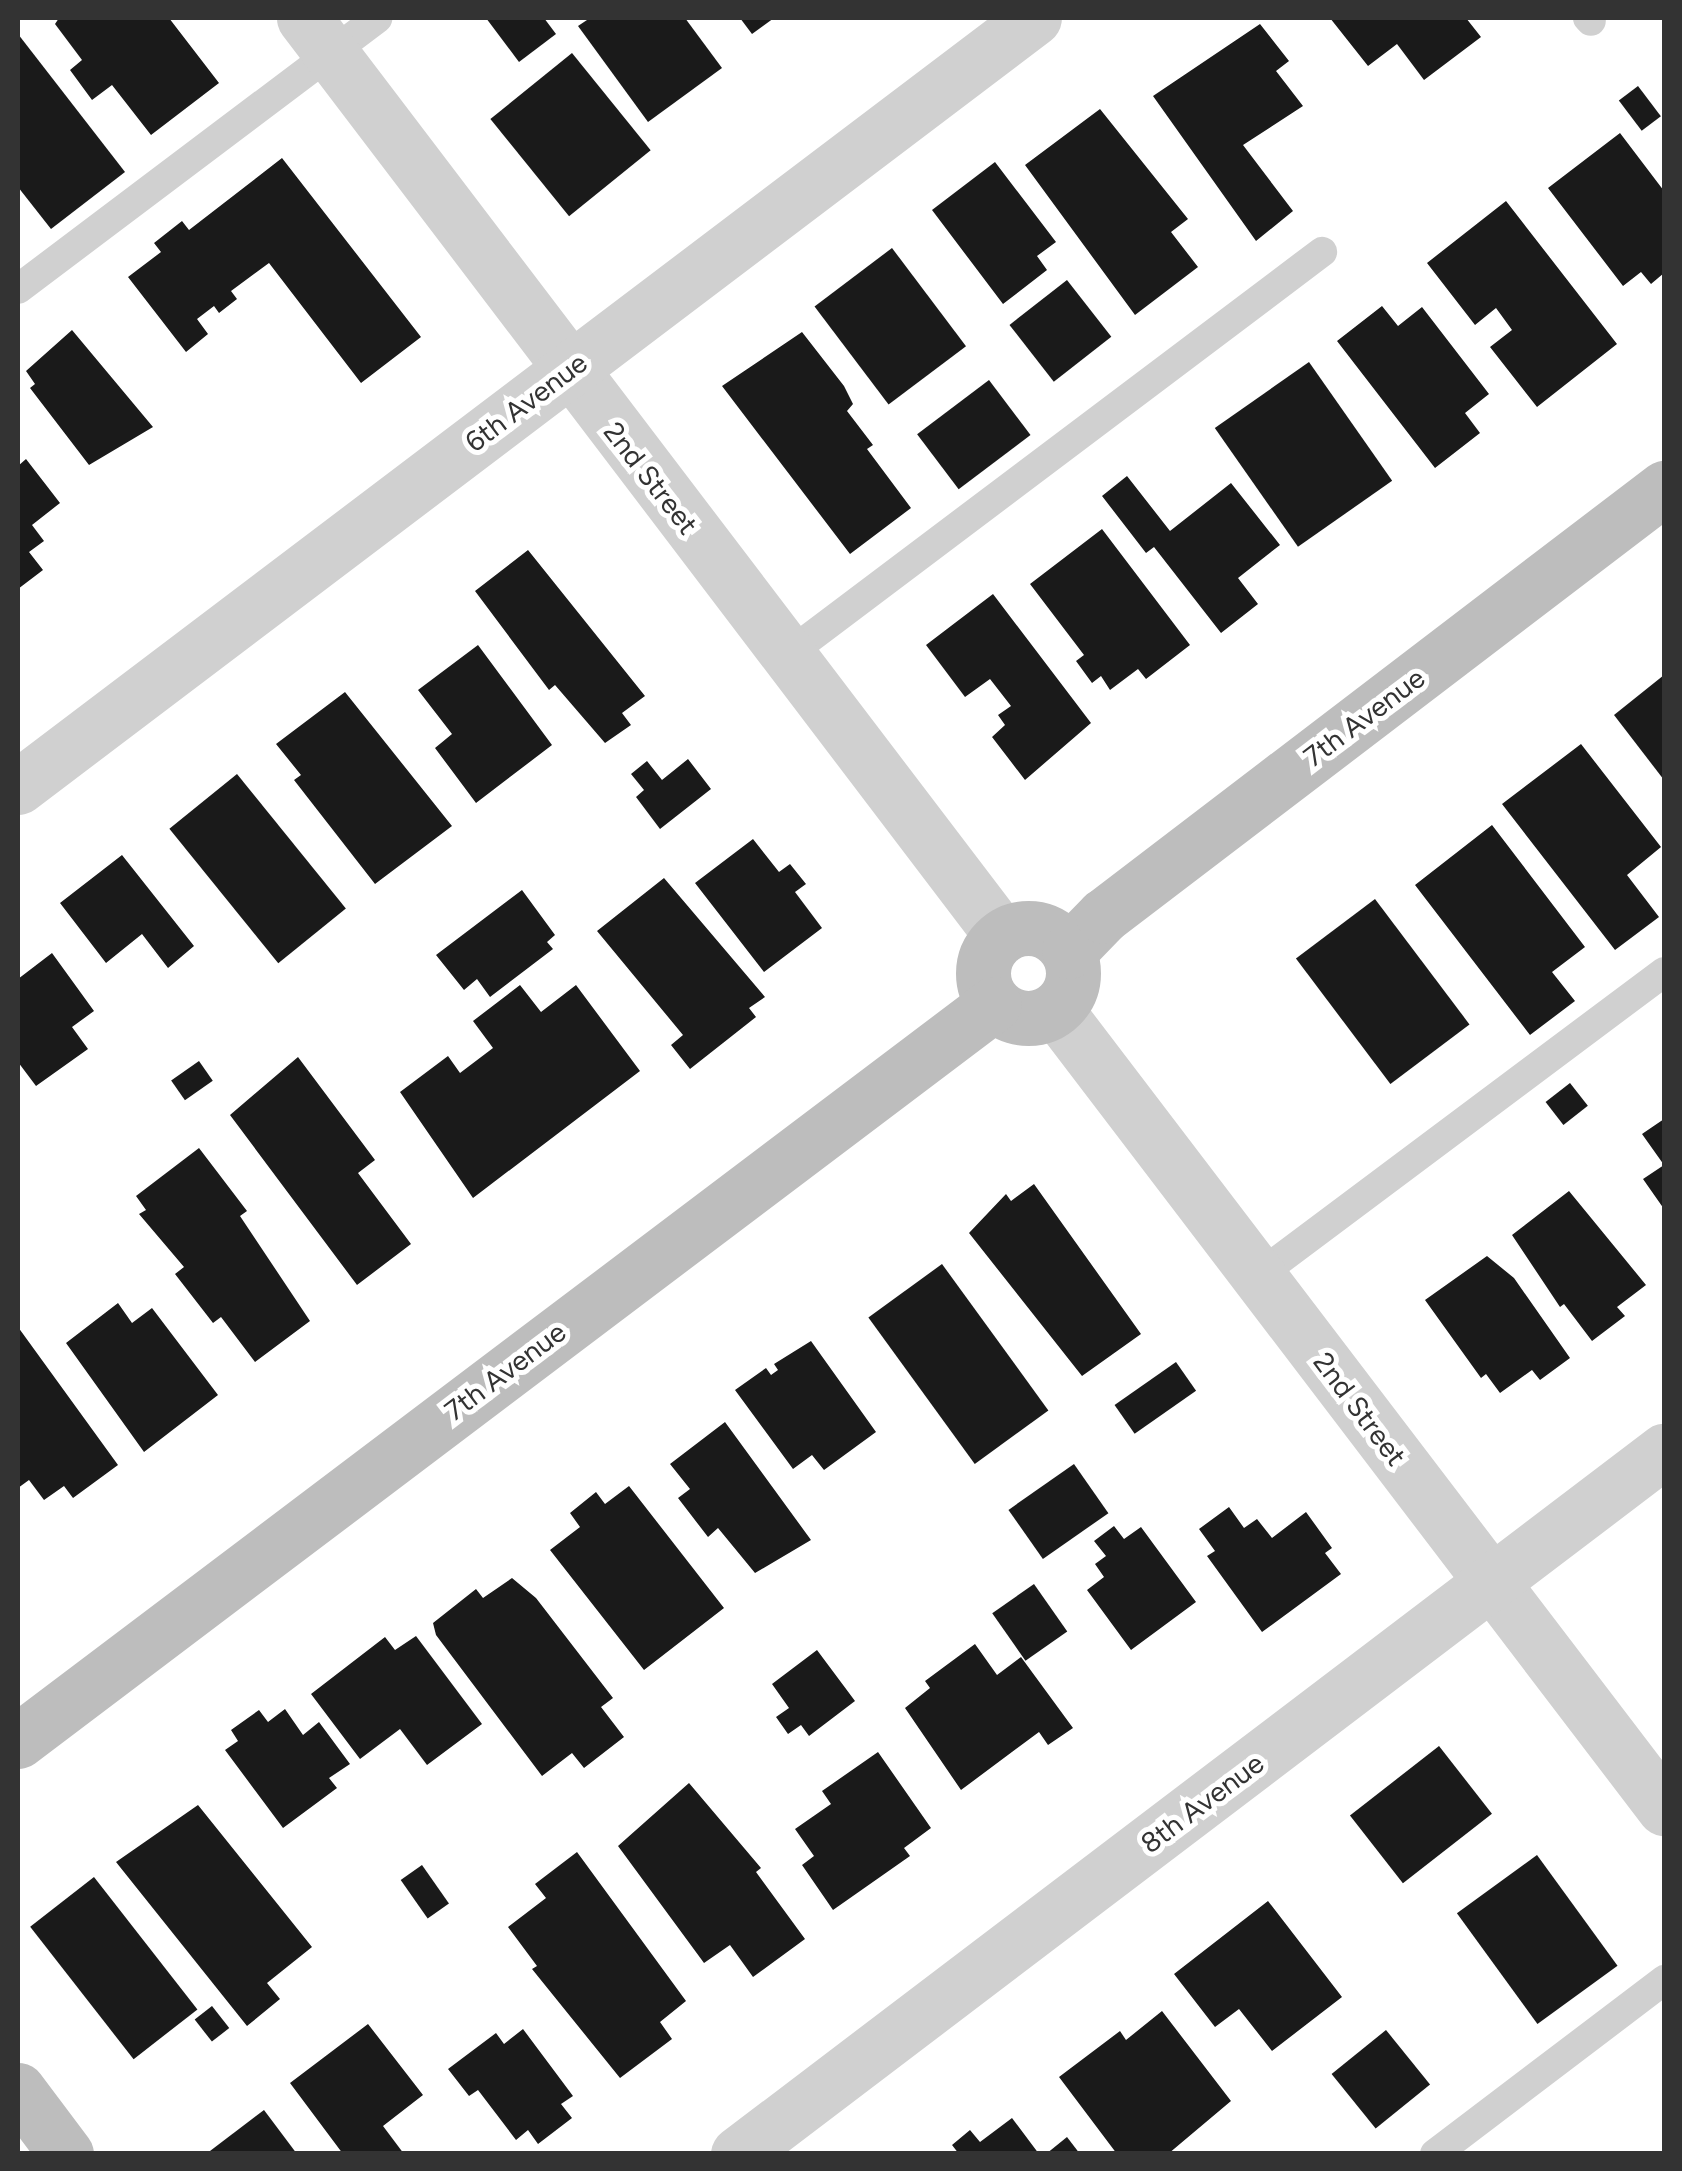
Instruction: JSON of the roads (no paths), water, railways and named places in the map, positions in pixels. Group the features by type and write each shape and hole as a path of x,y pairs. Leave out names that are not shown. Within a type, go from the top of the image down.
{"street":[{"name":"6th Avenue","path":"18,786 1034,18"},
{"name":"2nd Street","path":"317,34 567,370 1002,936"},
{"name":"7th Avenue","path":"1069,951 1102,916 1664,488"},
{"path":"1046,930 1069,951 1073,979 1055,1009 1021,1018 994,1004 982,976 990,946 1002,936 1046,930"},
{"name":"7th Avenue","path":"18,1741 994,1004"},
{"name":"2nd Street","path":"1055,1009 1664,1808"},
{"name":"8th Avenue","path":"738,2154 1664,1451"},
{"path":"18,2090 66,2154"}],"lane":[{"path":"18,289 317,34 377,18"},
{"path":"788,655 1322,252"},
{"path":"1259,1275 1664,972"},
{"path":"1435,2154 1664,1980"}]}
